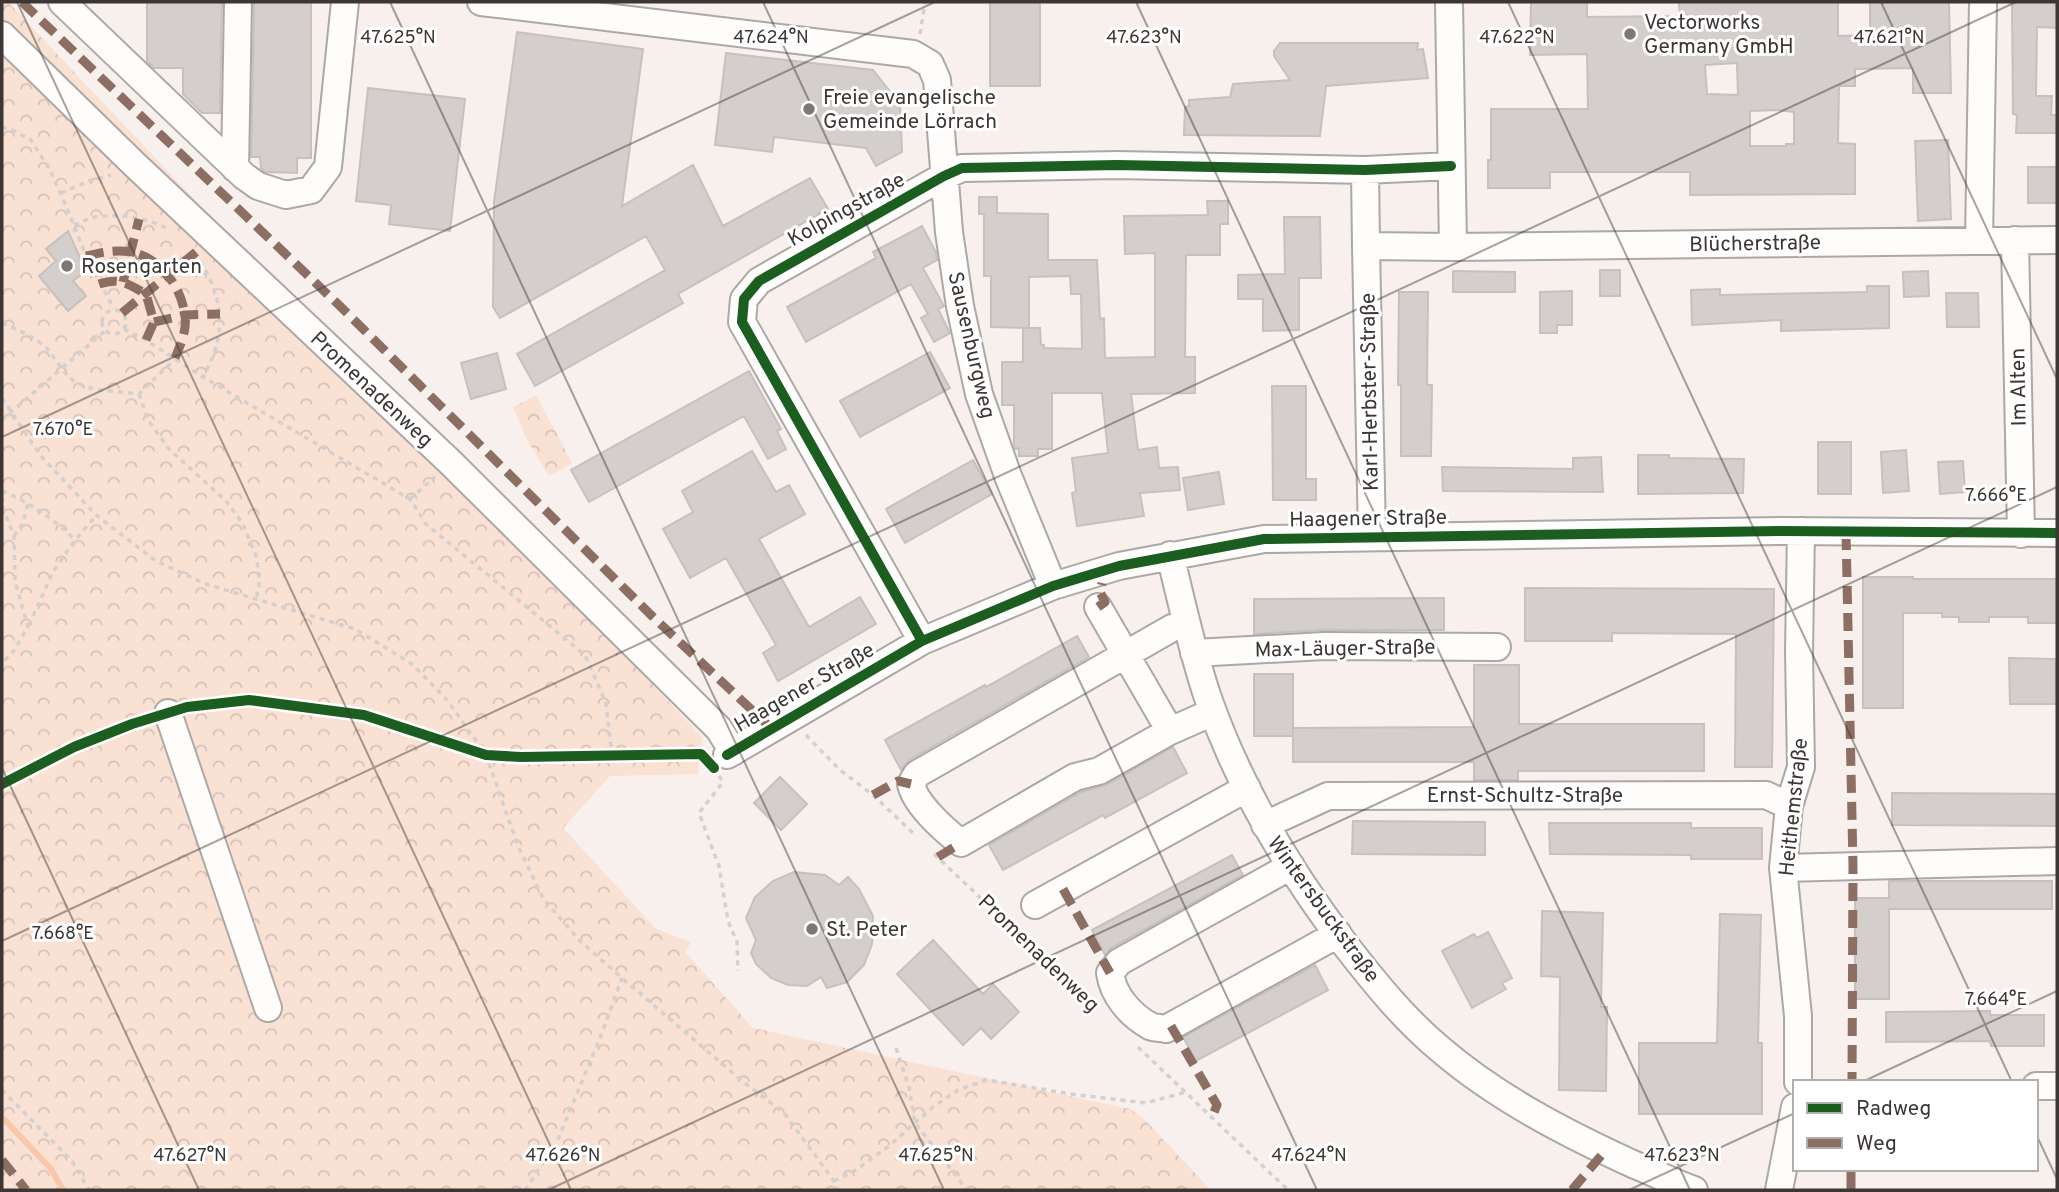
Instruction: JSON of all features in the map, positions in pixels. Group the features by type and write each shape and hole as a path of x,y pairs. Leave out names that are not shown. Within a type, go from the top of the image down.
{"street":[{"path":"62,2 235,168 258,186 286,195 311,190 328,167 345,2"},
{"path":"235,168 238,2"},
{"path":"481,2 913,54"},
{"path":"1450,2 1453,247"},
{"path":"1979,240 1983,2"},
{"name":"Promenadenweg","path":"2,35 133,163 450,462 719,729 720,759"},
{"name":"Sausenburgweg","path":"913,54 930,64 937,80 948,232 960,306 979,394 1008,476 1053,586"},
{"name":"Kolpingstraße","path":"922,641 742,321 744,299 759,281 962,168 1117,165 1365,170 1451,166"},
{"name":"Karl-Herbster-Straße","path":"1365,170 1372,537"},
{"name":"Im Alten","path":"2015,240 2021,534"},
{"name":"Blücherstraße","path":"1366,246 2057,240"},
{"name":"Haagener Straße","path":"720,759 922,641 1053,586 1119,566 1264,539 1801,531 2057,533"},
{"name":"Heithemstraße","path":"1798,1080 1798,1017 1783,867 1789,806 1801,767 1801,531"},
{"name":"Wintersbuckstraße","path":"1170,555 1194,653 1213,712 1247,788 1265,825 1317,906 1373,980 1438,1048 1477,1078 1572,1135 1694,1190"},
{"path":"1098,607 1170,731"},
{"path":"1187,624 1172,628 917,774 911,784 913,794 948,833 961,843 1075,777 1099,771 1170,731 1213,712"},
{"name":"Max-Läuger-Straße","path":"1194,653 1324,646 1497,647"},
{"path":"168,713 268,1008"},
{"path":"1035,905 1247,788"},
{"name":"Ernst-Schultz-Straße","path":"1265,825 1328,796 1766,795 1789,806"},
{"path":"1783,867 2057,861"},
{"path":"1291,866 1119,962 1110,973 1111,984 1122,1003 1151,1027 1166,1029 1338,934"},
{"path":"2038,1086 2057,1086"},
{"path":"1779,1190 1793,1117"}],"path":[{"path":"913,54 920,35 925,2"},
{"path":"2,128 9,128 31,141 50,170 95,275 114,309 122,313 126,321 124,329 118,334 105,331 102,322 105,313 114,309"},
{"path":"61,193 118,173 133,163"},
{"path":"74,225 96,217 117,216 149,222 170,231"},
{"path":"195,252 218,299 220,314 219,337 213,359 203,377"},
{"path":"2,323 21,331 47,349 76,382 94,388 139,394"},
{"path":"124,329 410,499 426,524 585,654 606,703 612,755"},
{"path":"2,420 105,331"},
{"path":"139,394 176,358"},
{"path":"139,394 148,420 168,448 227,502 243,524 256,556 260,579 256,600"},
{"path":"2,398 40,455 96,515 156,561 206,584 355,629 412,664 447,700 486,755 518,846 544,900 580,941 621,978 784,1113 838,1190"},
{"path":"410,499 450,462"},
{"path":"2,491 55,520 75,540"},
{"path":"2,497 4,512 14,536 15,581 29,627"},
{"path":"14,536 23,523 28,503"},
{"path":"2,662 11,655 29,627 53,572 96,515"},
{"path":"789,718 840,770 873,795 919,839"},
{"path":"486,755 521,757 701,754 720,759 723,782 699,813 719,866 727,921 737,942 738,971"},
{"path":"525,1190 556,1144 600,1038 621,978"},
{"path":"1136,1045 1288,1190"},
{"path":"896,1048 909,1087 915,1123 967,1190"},
{"path":"834,1181 856,1170 890,1146 933,1107 958,1090 987,1080 1146,1103 1186,1092"},
{"path":"2,1090 72,1161 89,1190"}],"green space":[{"path":"2,2 8,2 702,737 698,774 610,776 563,828 656,929 691,942 685,952 753,1028 1130,1109 1144,1119 1211,1190 2,1190"},
{"path":"536,395 572,463 549,476 526,438 513,407"}],"building":[{"path":"147,2 222,2 220,113 202,113 183,94 183,68 154,68 147,61"},
{"path":"254,2 311,2 311,158 297,158 297,173 265,172 261,168 260,157 251,157"},
{"path":"990,2 1040,2 1040,86 990,86"},
{"path":"1531,2 1587,2 1587,17 1680,16 1679,2 1838,2 1838,36 1870,35 1870,2 1949,2 1951,93 1913,93 1913,68 1855,69 1855,86 1839,86 1838,143 1855,144 1855,194 1690,195 1690,172 1550,172 1550,188 1488,188 1491,109 1588,109 1587,54 1530,55","holes":["1737,63 1738,95 1707,94 1705,65","1750,111 1794,112 1794,144 1750,146"]},
{"path":"2012,2 2057,2 2057,28 2037,27 2036,96 2052,96 2051,115 2057,115 2057,133 2016,133 2017,115 2013,114"},
{"path":"517,32 643,49 622,206 693,165 723,226 810,178 828,209 678,294 683,303 535,386 517,354 665,270 646,236 500,318 493,307 494,202"},
{"path":"1280,43 1418,43 1417,50 1423,49 1428,78 1326,86 1320,136 1184,135 1185,107 1189,106 1189,100 1230,97 1233,84 1290,80 1274,56"},
{"path":"726,53 873,70 900,104 902,152 876,166 866,148 774,137 772,152 715,145"},
{"path":"368,88 465,99 450,231 389,224 391,205 356,201"},
{"path":"1948,140 1951,219 1918,221 1915,141"},
{"path":"2028,167 2057,167 2057,203 2028,203"},
{"path":"979,197 997,197 997,213 1048,214 1048,260 1097,260 1100,319 1104,318 1105,358 1155,357 1155,253 1125,254 1124,216 1208,215 1207,201 1228,201 1228,224 1220,224 1220,255 1186,255 1185,357 1195,357 1195,393 1131,394 1138,450 1157,447 1159,468 1178,467 1180,490 1140,493 1144,516 1077,526 1072,493 1076,492 1072,458 1108,453 1102,393 1052,393 1052,449 1038,449 1038,456 1019,456 1019,448 1015,449 1014,405 1002,405 1002,362 1023,362 1023,328 1029,328 991,327 991,276 984,276 984,214 979,214","holes":["1070,276 1071,294 1081,294 1082,349 1044,348 1044,345 1041,345 1040,328 1029,328 1029,277"]},
{"path":"1284,217 1320,217 1321,278 1299,278 1299,330 1263,331 1263,299 1238,299 1238,275 1285,274"},
{"path":"922,226 936,252 937,260 923,268 944,306 938,309 950,333 934,342 921,318 928,314 911,284 806,342 787,307 876,258 873,252"},
{"name":"Rosengarten","path":"68,231 86,271 73,281 86,296 68,311 39,276 56,261 46,249"},
{"path":"1600,270 1620,270 1620,296 1600,296"},
{"path":"1453,271 1515,272 1515,292 1453,292"},
{"path":"1928,271 1929,296 1904,297 1903,272"},
{"path":"1867,286 1889,286 1889,328 1781,331 1781,320 1692,325 1691,290 1720,289 1720,295 1867,292"},
{"path":"1572,291 1572,325 1557,325 1557,333 1540,333 1540,292"},
{"path":"1399,292 1428,292 1427,385 1432,385 1431,456 1401,456 1401,385 1398,385"},
{"path":"1946,293 1978,293 1979,327 1947,327"},
{"path":"930,352 950,388 860,437 840,401"},
{"path":"497,353 506,389 471,399 461,363"},
{"path":"749,371 781,429 777,431 786,449 768,459 744,416 589,502 571,470"},
{"path":"1272,386 1306,386 1306,479 1316,479 1316,500 1273,500"},
{"path":"1818,442 1851,442 1851,494 1818,494"},
{"path":"1906,450 1909,491 1883,493 1881,452"},
{"path":"752,451 776,492 789,485 805,514 759,539 809,627 860,597 876,624 778,681 763,653 776,645 726,558 690,578 663,529 693,512 682,491"},
{"path":"1638,455 1744,459 1743,493 1638,494"},
{"path":"1601,457 1603,492 1443,491 1442,467 1573,469 1573,458"},
{"path":"973,460 992,494 905,543 886,509"},
{"path":"1963,461 1965,492 1940,494 1938,462"},
{"path":"1219,472 1224,504 1188,510 1183,478"},
{"path":"1863,577 2057,579 2057,623 2028,623 2028,617 1989,617 1989,622 1959,622 1959,617 1942,617 1942,613 1903,613 1903,708 1863,708"},
{"path":"1525,588 1774,589 1772,767 1735,767 1736,634 1612,633 1612,641 1525,641"},
{"path":"1444,598 1444,630 1324,630 1254,634 1254,599"},
{"path":"1077,636 1089,657 909,760 901,770 885,740"},
{"path":"2009,658 2056,659 2056,704 2010,704"},
{"path":"1474,665 1519,665 1519,724 1704,724 1704,771 1518,771 1518,780 1474,780 1474,762 1293,762 1293,728 1474,727"},
{"path":"1254,674 1293,674 1293,736 1254,736"},
{"path":"1173,747 1187,773 1003,870 989,845 1081,792 1106,785"},
{"path":"780,777 807,804 781,830 754,803"},
{"path":"1892,793 2057,794 2057,826 1892,825"},
{"path":"1353,821 1485,822 1485,855 1352,854"},
{"path":"1549,823 1691,823 1691,828 1762,828 1762,859 1691,859 1691,855 1550,854"},
{"path":"1232,855 1243,875 1111,948 1105,955 1092,930"},
{"name":"St. Peter","path":"794,872 825,875 839,885 848,877 859,889 873,916 872,944 864,965 847,982 827,988 821,977 807,986 788,985 771,978 756,964 751,953 756,940 746,918 755,897 773,881"},
{"path":"1889,881 2052,881 2052,909 1889,909 1889,999 1855,999 1855,898 1889,898"},
{"path":"1542,911 1603,913 1601,1007 1607,1007 1606,1091 1559,1090 1560,977 1541,976"},
{"path":"1720,914 1761,915 1758,1043 1762,1043 1762,1114 1639,1114 1639,1043 1717,1043"},
{"path":"1488,932 1512,978 1502,983 1506,989 1472,1008 1442,951 1474,934 1477,938"},
{"path":"933,940 983,994 993,984 1019,1012 991,1039 981,1028 963,1045 897,974"},
{"path":"1315,965 1328,990 1196,1061 1183,1037"},
{"path":"1990,1011 1990,1015 2044,1015 2044,1046 1991,1046 1990,1041 1886,1042 1886,1012"}],"waterway":[{"path":"2,1117 51,1169 63,1190"}],"marked path":[{"path":"22,2 344,310 652,616 772,729"},
{"path":"123,282 139,219"},
{"path":"86,256 113,251 130,252 151,260 167,274 179,294 185,315 184,332 175,358"},
{"path":"122,313 196,252"},
{"path":"99,284 118,281 146,294 154,322 146,340"},
{"path":"154,322 185,315 220,314"},
{"path":"1846,532 1853,866 1852,1080"},
{"path":"1098,607 1105,602 1100,592 1102,583"},
{"path":"873,795 898,781 911,784"},
{"path":"938,857 961,843"},
{"path":"1063,889 1110,973"},
{"path":"1171,1026 1217,1105 1212,1117"},
{"path":"1572,1190 1605,1151"},
{"path":"2,1160 26,1190"},
{"path":"1851,1171 1851,1190"}],"cycle path":[{"path":"922,641 742,322 744,299 759,281 962,168 1117,165 1365,170 1451,166"},
{"path":"727,755 922,641 1053,586 1119,566 1264,539 1781,531 2057,533"},
{"path":"2,784 74,747 132,724 187,707 249,700 364,715 486,755 521,757 701,754 714,768"}],"place":[{"name":"Vectorworks Germany GmbH","path":"1630,34"},
{"name":"Freie evangelische Gemeinde Lörrach","path":"809,109"},
{"name":"Rosengarten","path":"67,266"},
{"name":"St. Peter","path":"812,929"}]}
